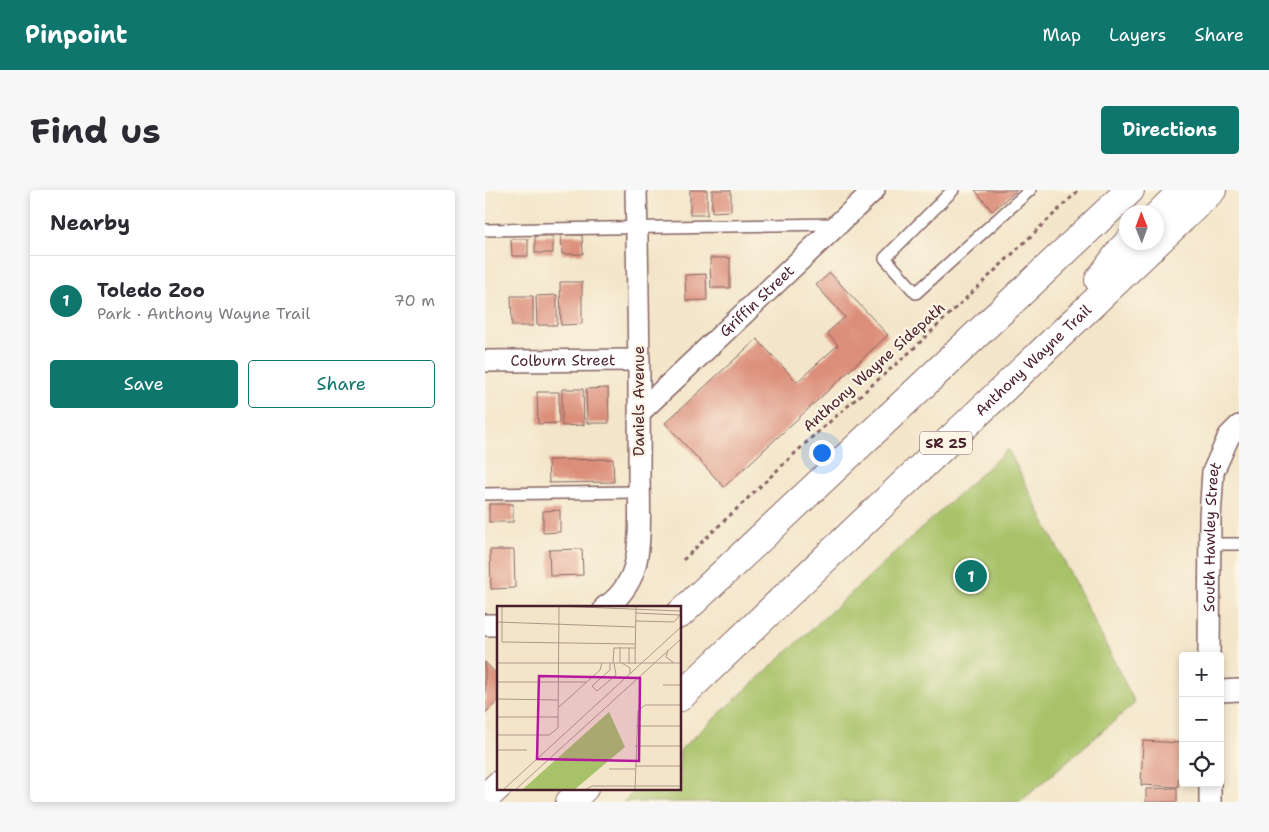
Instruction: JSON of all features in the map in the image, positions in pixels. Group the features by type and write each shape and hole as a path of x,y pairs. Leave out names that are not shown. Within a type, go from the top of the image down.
{"highway":[{"path":"681,613 1130,190"},
{"path":"1164,209 1183,190"},
{"name":"Anthony Wayne Trail","path":"681,696 1212,190"},
{"path":"1057,338 1120,250"},
{"path":"485,798 497,787"},
{"path":"570,802 582,790"}],"street":[{"name":"Daniels Avenue","path":"608,605 625,587 634,569 638,546 640,412 637,190"},
{"name":"Griffin Street","path":"640,412 874,190"},
{"name":"Colburn Street","path":"485,361 639,360"},
{"name":"South Hawley Street","path":"1209,652 1209,544 1213,472 1229,436 1239,426"},
{"path":"1224,691 1239,690"},
{"path":"1210,787 1210,802"}],"lane":[{"path":"953,190 885,258 916,293 1030,190"},
{"path":"485,230 838,224"},
{"path":"485,494 639,492"},
{"path":"1209,544 1239,544"}],"path":[{"name":"Anthony Wayne Sidepath","path":"683,560 810,439 911,351 1079,190"}],"green space":[{"path":"1008,449 1135,703 1020,802 623,802 636,790 681,790 681,749"}],"building":[{"path":"690,190 707,190 707,215 690,215"},
{"path":"712,190 731,190 731,211 712,212"},
{"path":"975,190 1017,190 992,211"},
{"path":"561,235 582,235 583,254 562,254"},
{"path":"535,236 553,236 553,253 535,253"},
{"path":"511,239 528,239 528,256 512,256"},
{"path":"710,258 730,258 730,288 711,288"},
{"path":"830,273 888,335 724,487 665,423 757,339 797,382 838,345 827,333 845,317 816,285"},
{"path":"706,274 707,300 686,301 685,275"},
{"path":"560,282 582,282 582,324 561,325"},
{"path":"557,295 557,325 537,325 536,296"},
{"path":"511,296 533,296 533,326 512,326"},
{"path":"608,388 609,423 587,423 586,389"},
{"path":"562,389 583,389 584,425 562,426"},
{"path":"537,392 559,392 559,423 538,424"},
{"path":"613,459 614,482 549,483 548,460"},
{"path":"489,504 513,504 513,522 489,522"},
{"path":"560,510 560,532 543,533 543,511"},
{"path":"582,549 583,575 550,576 549,550"},
{"path":"490,550 514,550 515,588 491,589"},
{"path":"485,662 497,675 497,702 485,713"},
{"path":"1143,741 1179,743 1178,787 1141,785"},
{"path":"1177,788 1177,802 1146,802 1146,789"}],"place":[{"name":"Toledo Zoo","path":"971,576"}]}
